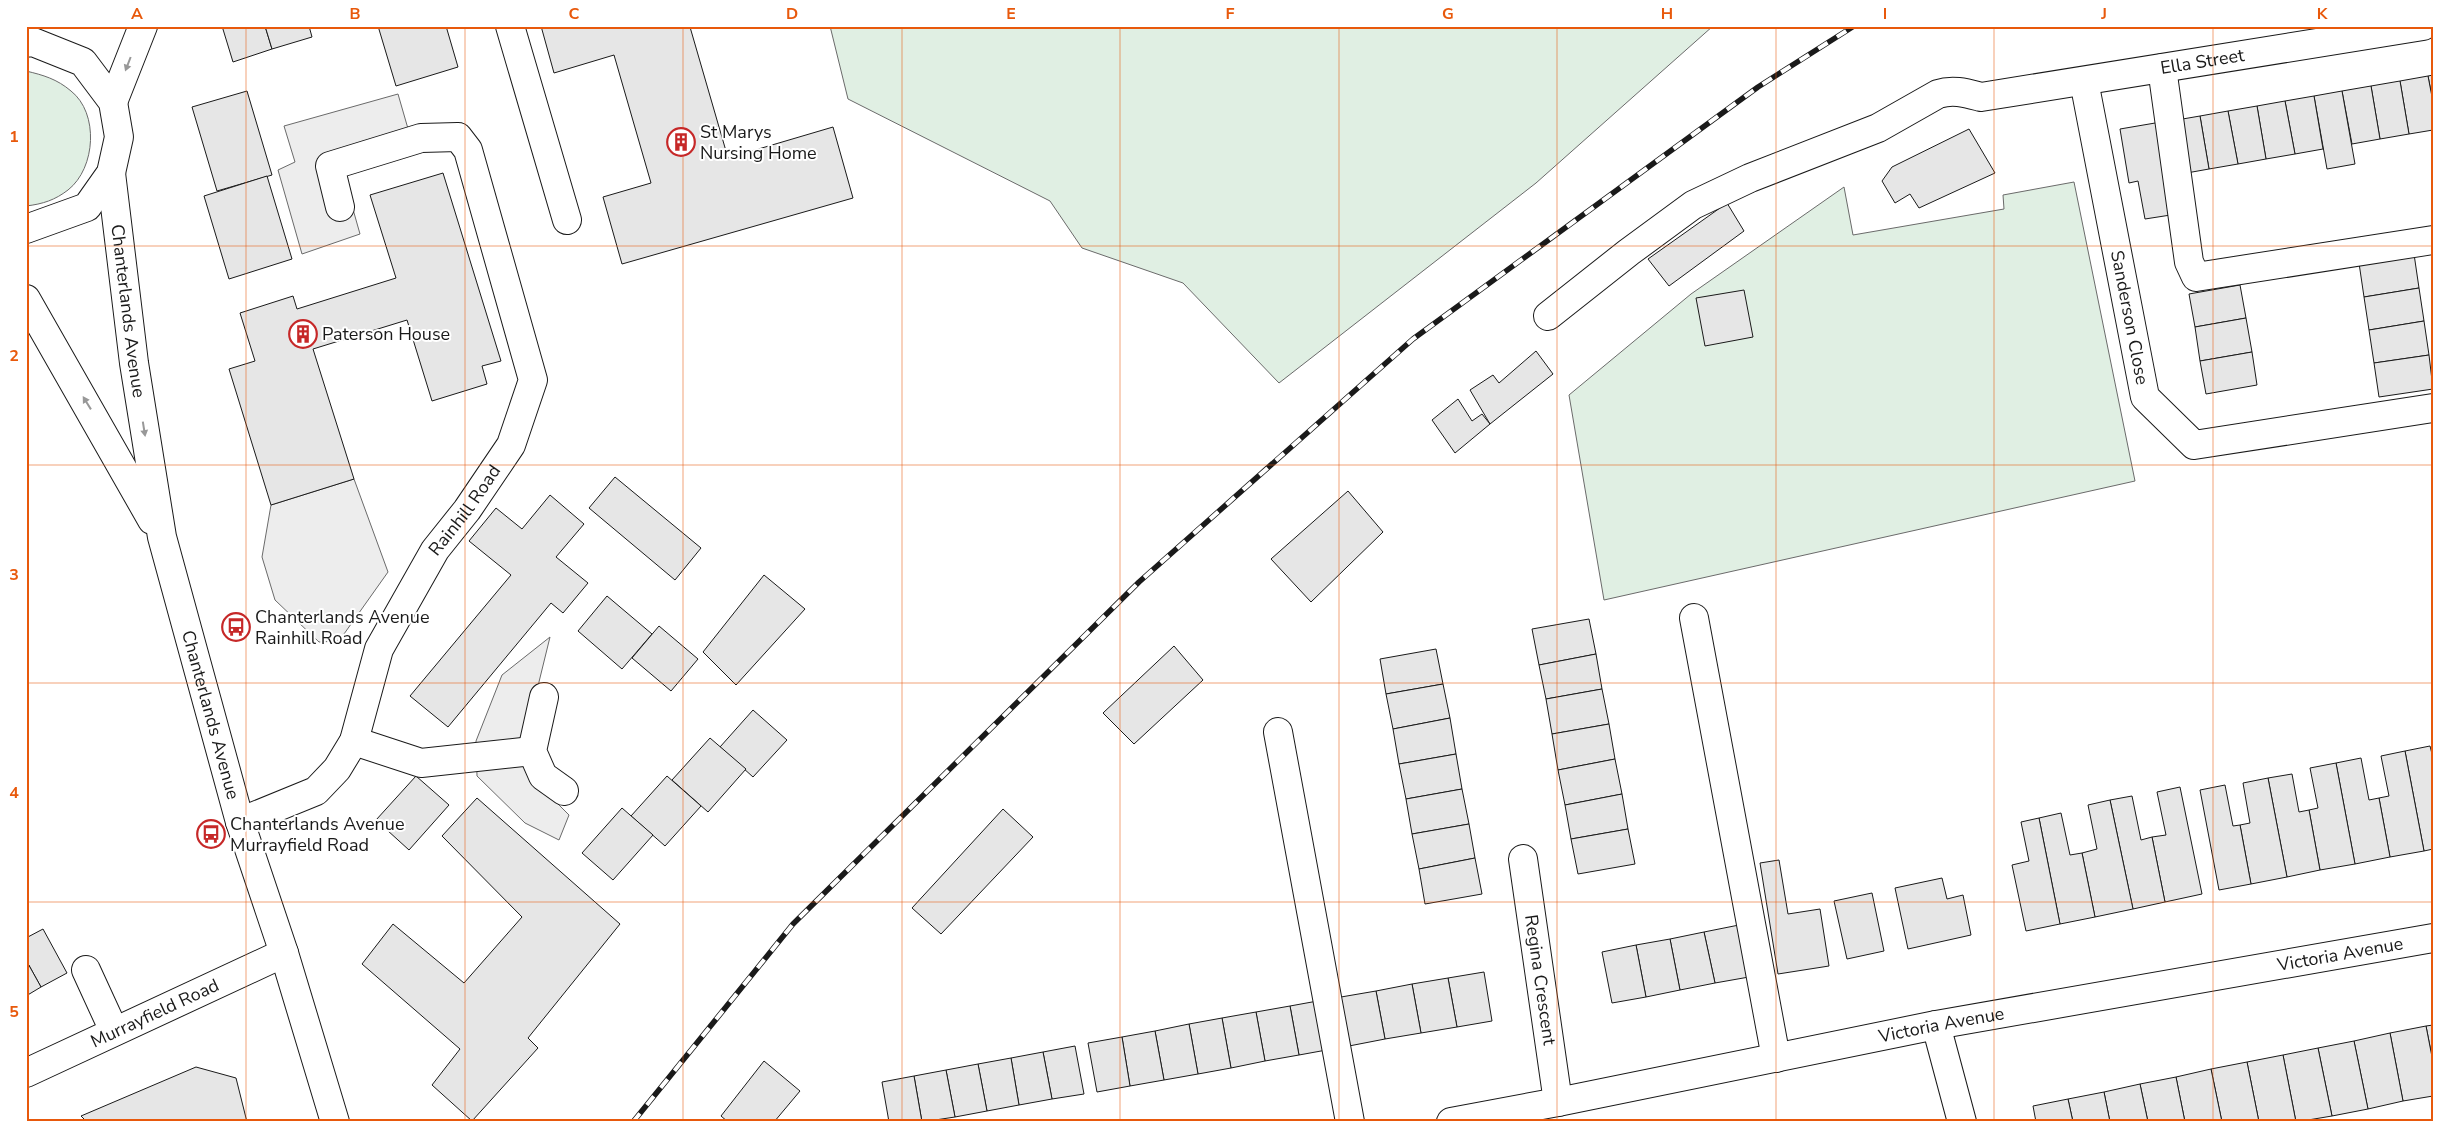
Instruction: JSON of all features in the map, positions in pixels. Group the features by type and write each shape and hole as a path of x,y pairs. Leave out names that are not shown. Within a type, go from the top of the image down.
{"street":[{"path":"113,102 143,26"},
{"path":"510,26 567,220"},
{"name":"Ella Street","path":"1548,316 1629,252 1693,205 1800,156 1878,128 1938,94 1948,91 1964,92 1981,98 2423,26"},
{"path":"26,229 86,207 112,172 119,137 113,102 83,62 37,37"},
{"path":"2162,68 2190,262 2196,277 2433,240"},
{"name":"Sanderson Close","path":"2084,81 2144,397 2194,445 2433,408"},
{"name":"Rainhill Road","path":"240,822 316,791 337,769 354,740 379,649 435,550 467,510 512,445 533,380 468,150 458,137 421,138 330,166 340,207"},
{"name":"Chanterlands Avenue","path":"112,172 134,363 162,537 240,822 284,953 335,1122"},
{"name":"Chanterlands Avenue","path":"26,300 49,342 90,407 162,537"},
{"path":"1694,618 1776,1058"},
{"path":"544,697 532,751 543,776 564,791"},
{"path":"1278,732 1350,1122"},
{"path":"354,740 421,763 532,751"},
{"name":"Regina Crescent","path":"1523,859 1558,1102"},
{"name":"Victoria Avenue","path":"1451,1122 1516,1116 1558,1102 1936,1025 2433,938"},
{"name":"Murrayfield Road","path":"26,1073 284,953"},
{"path":"86,970 114,1031"},
{"path":"1936,1025 1962,1122"}],"green space":[{"path":"830,26 1713,26 1536,183 1279,383 1183,283 1082,248 1050,201 848,99"},
{"path":"26,71 55,80 71,91 80,101 86,113 90,126 90,140 89,155 84,168 68,190 49,201 26,206"},
{"path":"2074,182 2135,481 1604,600 1569,395 1691,294 1844,187 1853,235 2004,209 2003,195"}],"shaded area":[{"path":"398,94 415,153 343,174 360,234 302,254 278,170 295,162 284,126"},
{"path":"354,479 388,572 339,641 319,642 275,600 262,557 271,505"},
{"path":"550,637 524,743 530,776 569,815 559,840 525,823 477,776 476,741 502,675"}],"building":[{"path":"222,26 265,26 272,49 233,62"},
{"path":"265,26 309,26 312,37 272,49"},
{"path":"378,26 446,26 458,67 396,86"},
{"name":"St Marys Nursing Home","path":"541,26 693,26 690,27 728,158 833,127 853,198 622,264 603,197 651,183 614,55 554,73"},
{"path":"2433,75 2433,102 2428,76"},
{"path":"2428,76 2433,102 2433,130 2409,134 2400,81"},
{"path":"2400,81 2409,134 2380,139 2371,86"},
{"path":"2371,86 2380,139 2352,144 2342,91"},
{"path":"247,91 272,175 217,191 192,107"},
{"path":"2342,91 2355,164 2327,169 2314,96"},
{"path":"2314,96 2323,149 2295,154 2285,101"},
{"path":"2285,101 2295,154 2266,159 2257,106"},
{"path":"2257,106 2266,159 2238,164 2228,111"},
{"path":"2228,111 2238,164 2209,169 2200,116"},
{"path":"2200,116 2209,169 2181,174 2171,121"},
{"path":"2161,122 2177,214 2145,219 2138,181 2129,183 2120,129"},
{"path":"1969,129 1995,173 1919,208 1910,194 1895,203 1882,181 1892,167"},
{"name":"Paterson House","path":"443,173 501,361 482,366 487,384 432,401 407,320 313,349 354,479 271,505 229,369 255,361 240,313 293,296 297,309 396,278 370,195"},
{"path":"267,176 292,259 229,279 204,196"},
{"path":"1727,203 1744,231 1669,286 1648,259"},
{"path":"2414,254 2419,288 2364,297 2359,263"},
{"path":"2240,285 2246,318 2195,327 2189,294"},
{"path":"2419,288 2424,321 2369,330 2364,297"},
{"path":"1744,290 1753,337 1705,346 1696,298"},
{"path":"2246,318 2252,352 2200,361 2195,327"},
{"path":"2424,321 2429,355 2374,363 2369,330"},
{"path":"1536,351 1553,374 1490,424 1470,390 1493,375 1499,383"},
{"path":"2252,352 2257,385 2206,394 2200,361"},
{"path":"2429,355 2433,389 2379,397 2374,363"},
{"path":"1458,399 1472,421 1482,414 1490,424 1455,453 1432,420"},
{"path":"615,477 701,548 675,580 589,508"},
{"path":"1348,491 1383,532 1311,602 1271,559"},
{"path":"550,495 584,524 556,557 588,583 563,613 551,603 448,727 410,696 511,575 469,541 496,508 522,529"},
{"path":"764,575 805,609 736,685 703,652"},
{"path":"607,596 652,634 622,669 578,631"},
{"path":"1589,619 1596,654 1539,665 1532,629"},
{"path":"659,626 698,659 671,691 632,658"},
{"path":"1174,646 1203,680 1134,744 1103,713"},
{"path":"1436,649 1443,684 1386,694 1380,659"},
{"path":"1596,654 1602,689 1546,699 1539,665"},
{"path":"1443,684 1450,718 1393,729 1386,694"},
{"path":"1602,689 1609,724 1552,734 1546,699"},
{"path":"753,710 787,740 753,777 720,747"},
{"path":"1450,718 1456,754 1399,764 1393,729"},
{"path":"1609,724 1615,759 1558,770 1552,734"},
{"path":"710,738 746,769 708,812 672,780"},
{"path":"2430,746 2433,758 2433,849 2424,851 2405,751"},
{"path":"2405,751 2424,851 2390,857 2379,798 2389,796 2381,756"},
{"path":"1456,754 1462,789 1406,799 1399,764"},
{"path":"2361,758 2369,800 2379,798 2390,857 2355,864 2336,763"},
{"path":"1615,759 1622,794 1565,805 1558,770"},
{"path":"2336,763 2355,864 2320,870 2309,810 2318,808 2310,768"},
{"path":"2292,774 2299,812 2309,810 2320,870 2287,877 2268,778"},
{"path":"416,776 449,805 409,850 376,820"},
{"path":"667,776 701,806 665,846 631,816"},
{"path":"2268,778 2287,877 2251,884 2240,825 2250,823 2243,783"},
{"path":"2225,785 2233,826 2240,825 2251,884 2219,890 2200,790"},
{"path":"2180,787 2202,894 2165,902 2152,837 2166,835 2157,792"},
{"path":"1462,789 1469,824 1412,834 1406,799"},
{"path":"1622,794 1628,829 1571,839 1565,805"},
{"path":"2132,796 2141,840 2152,837 2165,902 2133,909 2110,800"},
{"path":"477,798 620,924 528,1038 538,1048 472,1121 432,1085 460,1049 362,964 393,924 464,983 522,917 442,836"},
{"path":"2110,800 2133,909 2095,917 2082,853 2097,849 2088,805"},
{"path":"622,808 653,835 613,880 582,853"},
{"path":"1003,809 1033,837 941,934 912,908"},
{"path":"2061,813 2070,855 2082,853 2095,917 2060,924 2039,818"},
{"path":"2039,818 2060,924 2026,931 2012,865 2029,861 2021,822"},
{"path":"1469,824 1475,858 1419,869 1412,834"},
{"path":"1628,829 1635,864 1578,874 1571,839"},
{"path":"1475,858 1482,894 1425,904 1419,869"},
{"path":"1779,860 1788,914 1820,909 1829,966 1778,974 1760,863"},
{"path":"1942,878 1947,899 1963,895 1971,935 1908,949 1895,888"},
{"path":"1872,893 1884,951 1847,959 1834,901"},
{"path":"1739,925 1749,977 1715,983 1704,932"},
{"path":"43,929 67,973 41,987 26,960 26,938"},
{"path":"1704,932 1715,983 1680,990 1670,939"},
{"path":"1670,939 1680,990 1646,997 1636,945"},
{"path":"1636,945 1646,997 1612,1003 1602,952"},
{"path":"26,960 41,987 26,996"},
{"path":"1484,972 1492,1021 1457,1027 1448,978"},
{"path":"1448,978 1457,1027 1421,1033 1412,984"},
{"path":"1412,984 1421,1033 1385,1039 1376,991"},
{"path":"1376,991 1385,1039 1349,1046 1341,997"},
{"path":"1323,1000 1332,1049 1299,1055 1290,1006"},
{"path":"1290,1006 1299,1055 1265,1061 1256,1012"},
{"path":"1256,1012 1265,1061 1231,1068 1222,1018"},
{"path":"1222,1018 1231,1068 1198,1074 1189,1024"},
{"path":"1189,1024 1198,1074 1164,1080 1155,1031"},
{"path":"2433,1025 2433,1062 2426,1026"},
{"path":"2426,1026 2433,1062 2433,1096 2403,1101 2390,1033"},
{"path":"1155,1031 1164,1080 1130,1086 1122,1037"},
{"path":"2390,1033 2403,1101 2368,1109 2354,1041"},
{"path":"1122,1037 1130,1086 1097,1092 1088,1043"},
{"path":"2354,1041 2368,1109 2332,1116 2318,1048"},
{"path":"1075,1046 1084,1094 1052,1099 1043,1052"},
{"path":"2318,1048 2332,1116 2296,1122 2283,1055"},
{"path":"1043,1052 1052,1099 1019,1105 1011,1058"},
{"path":"2283,1055 2296,1122 2259,1122 2247,1062"},
{"path":"1011,1058 1019,1105 987,1111 978,1064"},
{"path":"764,1061 800,1091 774,1122 728,1122 721,1116"},
{"path":"2247,1062 2259,1122 2222,1122 2211,1069"},
{"path":"978,1064 987,1111 955,1117 946,1070"},
{"path":"196,1067 236,1078 247,1122 87,1122 81,1116"},
{"path":"2211,1069 2222,1122 2185,1122 2176,1077"},
{"path":"946,1070 955,1117 922,1122 914,1076"},
{"path":"914,1076 922,1122 889,1122 882,1082"},
{"path":"2176,1077 2185,1122 2148,1122 2140,1084"},
{"path":"2140,1084 2148,1122 2110,1122 2104,1092"},
{"path":"2104,1092 2110,1122 2073,1122 2068,1099"},
{"path":"2068,1099 2073,1122 2036,1122 2033,1106"}],"railway":[{"path":"633,1122 793,924 1139,582 1413,339 1758,87 1854,26"}],"place":[{"name":"St Marys Nursing Home","path":"681,142"},
{"name":"Paterson House","path":"303,334"},
{"name":"Chanterlands Avenue Rainhill Road","path":"236,627"},
{"name":"Chanterlands Avenue Murrayfield Road","path":"211,834"}]}
